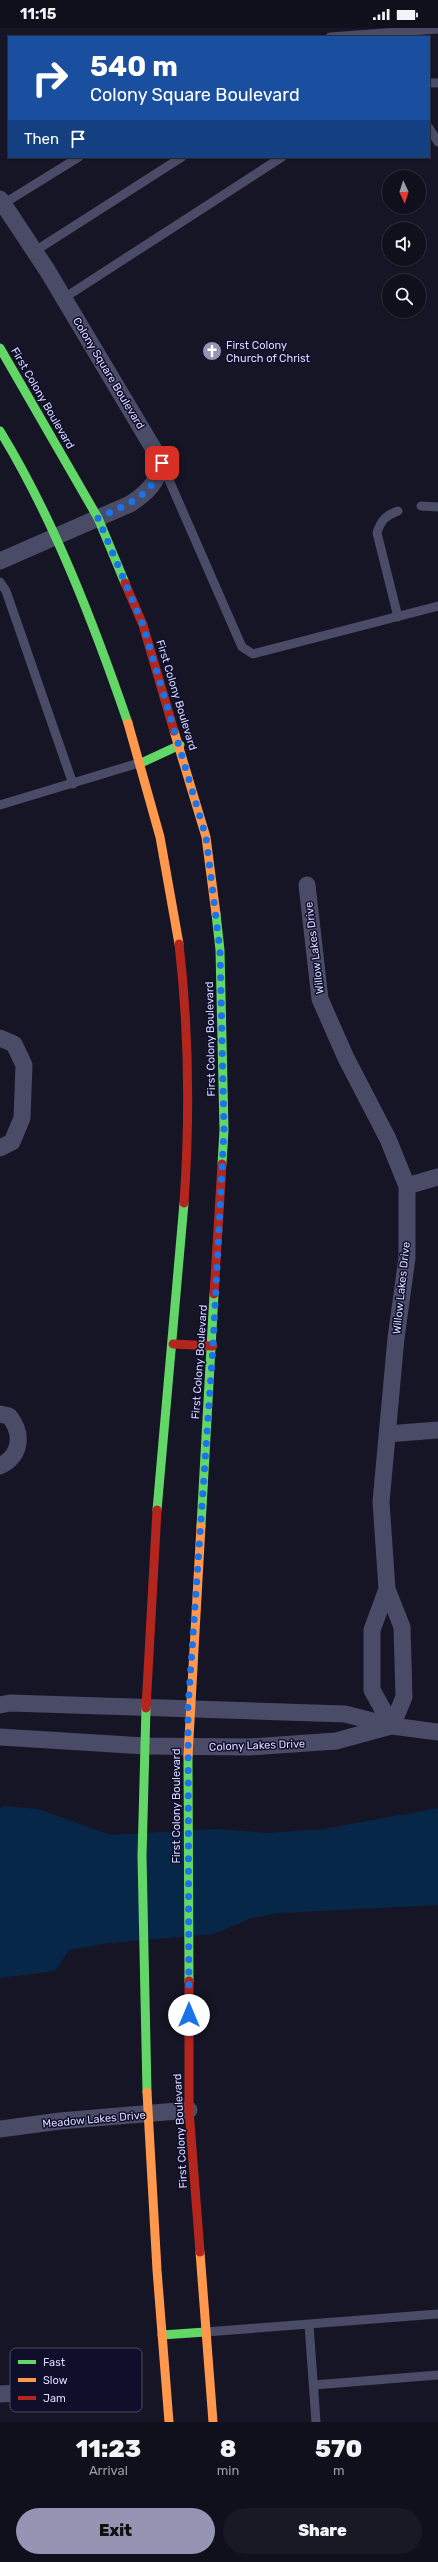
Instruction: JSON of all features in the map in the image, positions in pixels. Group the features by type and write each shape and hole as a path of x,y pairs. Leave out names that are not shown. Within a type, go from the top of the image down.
{"main road":[{"name":"First Colony Boulevard","path":"0,348 98,518 143,625 180,745 206,837 220,950 224,1130 213,1346 188,1708 189,2110 213,2422"},
{"name":"First Colony Boulevard","path":"0,431 54,537 99,642 141,763 153,806 171,894 186,1015 189,1146 157,1520 143,1804 143,1967 147,2113 169,2422"},
{"path":"141,763 180,745"},
{"path":"172,1344 213,1346"},
{"path":"162,2335 205,2332"}],"street":[{"name":"Colony Square Boulevard","path":"2,201 64,298 162,463"},
{"path":"0,561 98,518 141,497 156,482 162,463"},
{"name":"Willow Lakes Drive","path":"307,885 320,999 346,1058 388,1139 407,1186 407,1258 387,1434 381,1502 387,1589 402,1627 404,1697 392,1726"},
{"path":"0,1038 14,1044 24,1065 22,1118 12,1142 0,1148"},
{"path":"407,1186 438,1177"},
{"path":"0,1414 9,1416 17,1425 19,1435 17,1448 8,1462 0,1466"},
{"path":"387,1434 438,1430"},
{"name":"Willow Lakes Drive","path":"387,1589 372,1630 372,1690 392,1726"},
{"name":"Colony Lakes Drive","path":"0,1705 10,1702 345,1714 392,1726 438,1732"},
{"name":"Colony Lakes Drive","path":"0,1738 145,1746 249,1747 336,1741 392,1726"},
{"name":"Meadow Lakes Drive","path":"0,2130 60,2121 189,2110"},
{"path":"0,2394 10,2393"}],"lane":[{"path":"344,36 438,29"},
{"path":"430,129 437,138"},
{"path":"2,201 77,158"},
{"path":"35,251 180,158"},
{"path":"64,298 280,158"},
{"path":"162,463 242,647 253,654 438,606"},
{"path":"421,506 438,507"},
{"path":"398,511 387,515 380,522 377,533 398,617"},
{"path":"0,582 6,591 73,784"},
{"path":"0,805 141,763"},
{"path":"205,2332 438,2314"},
{"path":"309,2325 316,2422"},
{"path":"314,2385 438,2375"}],"water":[{"path":"5,1806 38,1809 111,1835 215,1829 268,1833 324,1829 438,1808 438,1905 280,1913 251,1918 214,1934 109,1943 69,1950 55,1971 0,1978 0,1808"}],"traffic: fast":[{"path":"0,348 98,518 125,583"},
{"path":"0,431 38,499 72,573 102,649 128,723"},
{"path":"141,763 180,745"},
{"path":"216,914 220,950 224,1130 222,1164"},
{"path":"157,1510 184,1203"},
{"path":"201,1526 214,1294"},
{"path":"146,1708 142,1856 147,2092"},
{"path":"188,1756 189,1981"},
{"path":"162,2335 205,2332"}],"traffic: slow":[{"path":"128,723 160,837 179,944"},
{"path":"174,731 206,837 216,914"},
{"path":"188,1756 201,1526"},
{"path":"147,2092 157,2270 169,2422"},
{"path":"200,2252 213,2422"}],"traffic: jam":[{"path":"125,583 143,625 174,731"},
{"path":"179,944 185,1009 188,1073 184,1203"},
{"path":"214,1294 222,1164"},
{"path":"173,1344 213,1346"},
{"path":"146,1708 157,1510"},
{"path":"189,1981 189,2110 200,2252"}],"place":[{"name":"First Colony Church of Christ","path":"212,351"}],"route":[{"path":"162,463 156,482 141,497 130,504 98,518 143,625 180,745 206,837 220,950 224,1130 213,1346 188,1708 189,2015"}]}
